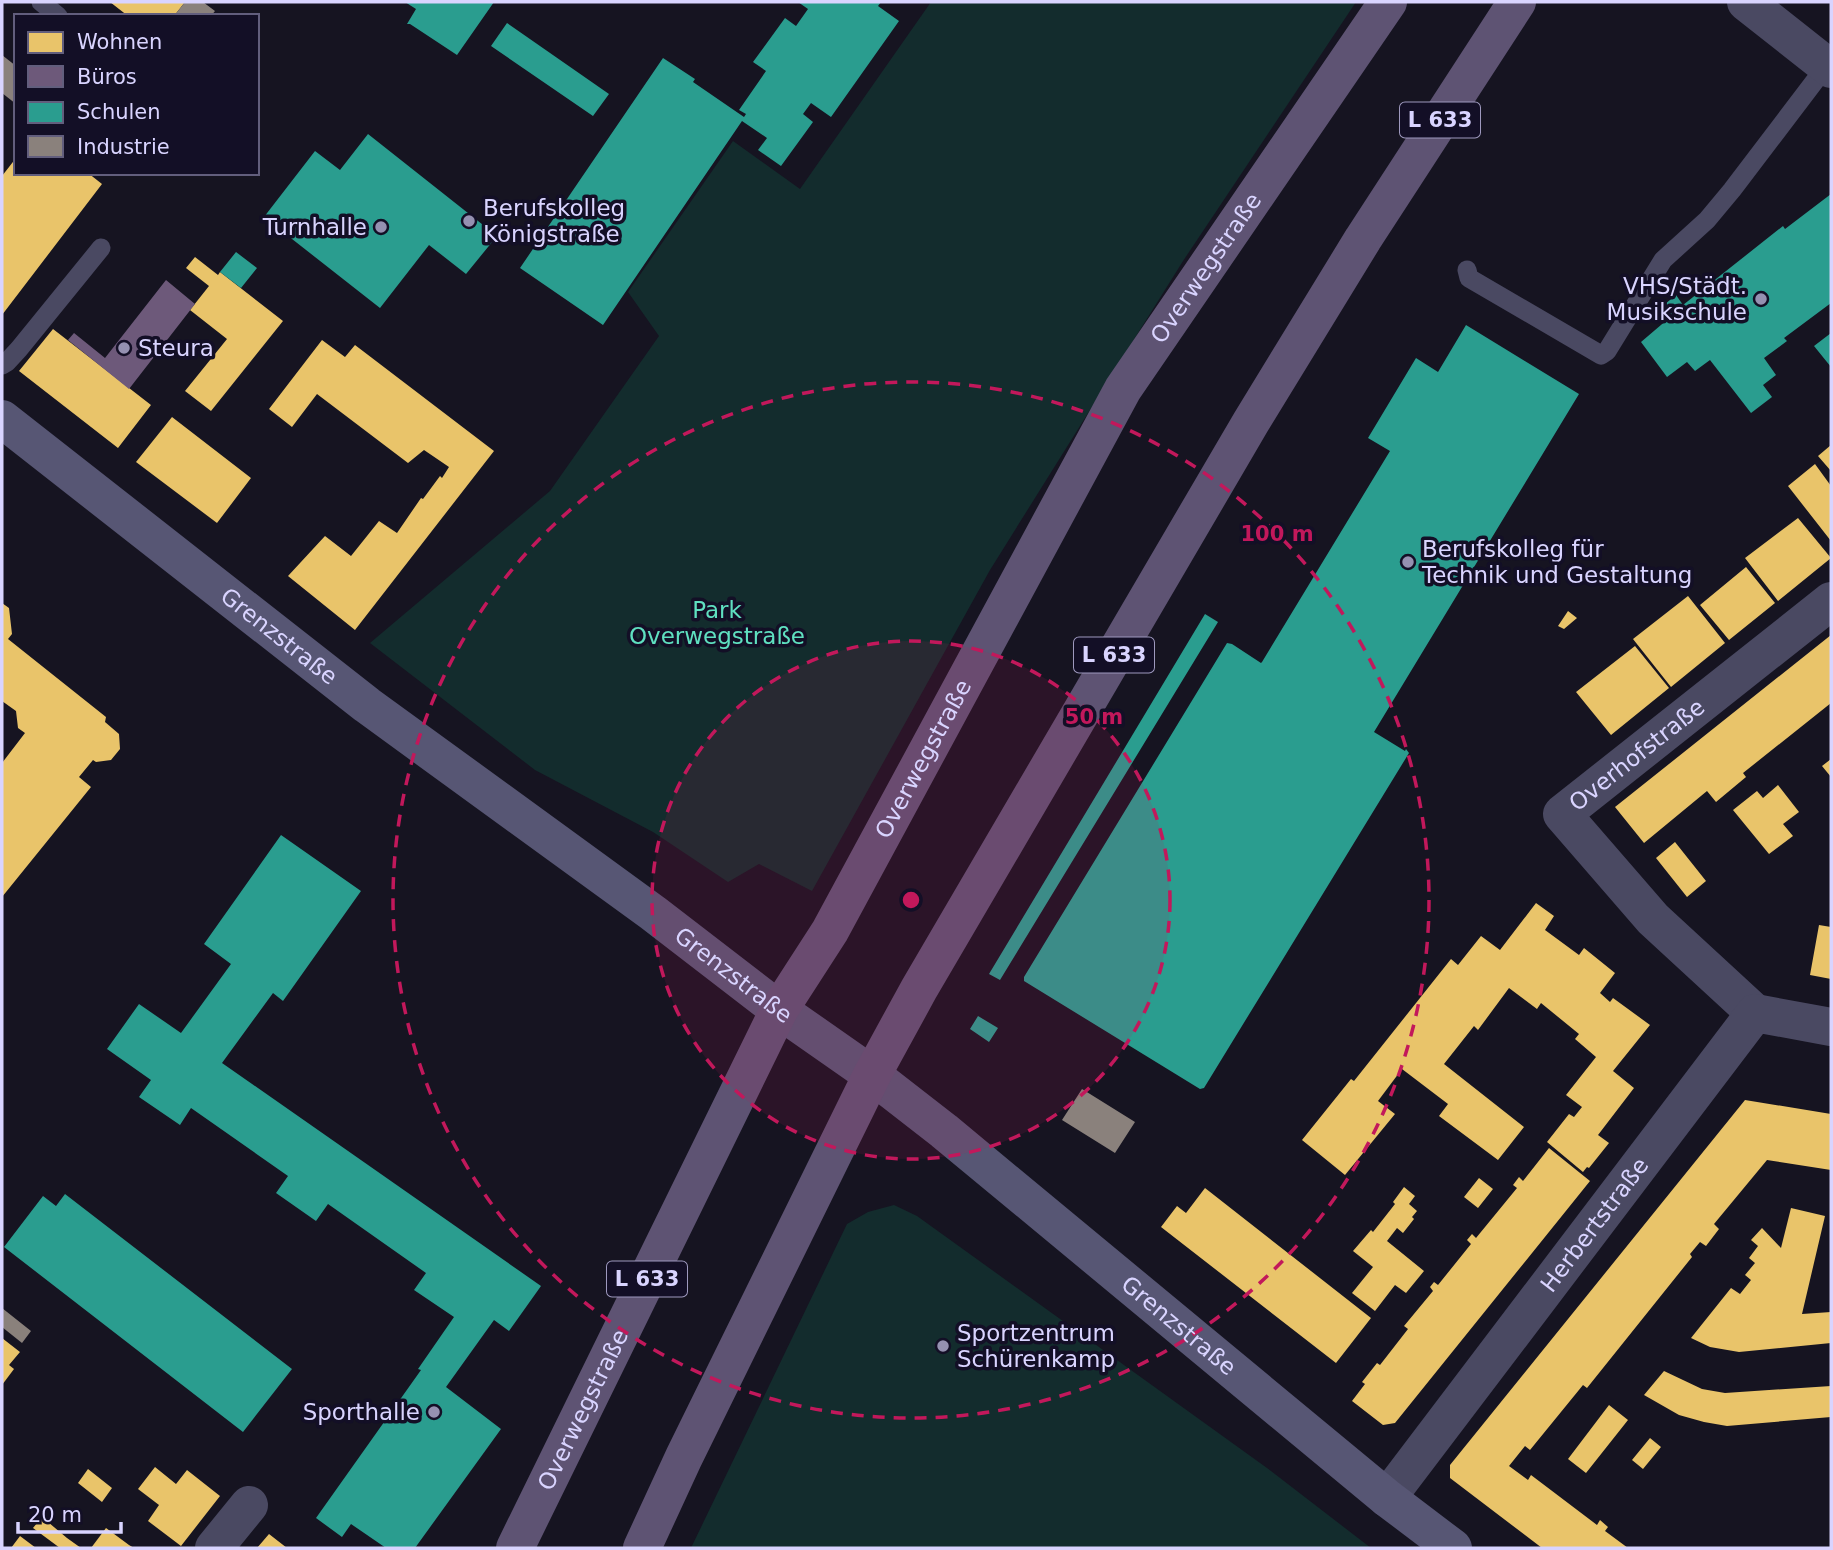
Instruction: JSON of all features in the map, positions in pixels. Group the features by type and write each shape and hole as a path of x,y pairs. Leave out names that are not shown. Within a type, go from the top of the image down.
{"main road":[{"name":"Overwegstraße","path":"515,1548 779,1010 834,923 1122,389 1388,2"},
{"name":"L 633","path":"642,1548 872,1075 926,977 1251,422 1363,239 1517,2"}],"street":[{"path":"1746,2 1829,67"},
{"name":"Grenzstraße","path":"2,419 367,705 653,914 779,1010 872,1075 944,1131 1387,1498 1453,1548"},
{"name":"Overhofstraße","path":"1755,1013 1653,919 1562,814 1831,601"},
{"path":"1755,1013 1831,1027"},
{"name":"Herbertstraße","path":"1387,1498 1755,1013"},
{"path":"214,1548 249,1505"}],"lane":[{"path":"41,2 56,14"},
{"path":"1467,270 1469,278 1601,355 1607,351 1663,260 1707,220 1829,67"},
{"path":"2,365 19,349 100,248"}],"green space":[{"name":"Park Overwegstraße","path":"931,2 1356,2 1183,261 990,570 812,891 759,864 728,882 653,832 535,770 370,643 550,491 659,336 628,292 733,141 800,189"},
{"name":"Sportzentrum Schürenkamp","path":"894,1205 917,1216 1267,1468 1371,1548 691,1548 847,1224 868,1212"}],"building: Wohnen":[{"path":"110,2 185,2 176,14 125,14"},
{"path":"14,161 14,175 91,175 102,184 2,315 2,176"},
{"path":"195,257 218,275 220,272 283,321 211,411 185,391 227,339 190,310 209,286 186,268"},
{"path":"53,329 151,405 118,448 19,371"},
{"path":"322,340 345,357 355,345 494,451 355,630 288,576 325,536 351,556 379,521 397,533 421,498 423,499 440,476 442,478 449,467 424,450 408,463 317,394 292,427 269,409"},
{"path":"172,417 251,478 217,523 136,462"},
{"path":"1831,445 1831,471 1818,456"},
{"path":"1815,464 1831,486 1831,541 1788,486"},
{"path":"1798,518 1831,558 1778,601 1745,558"},
{"path":"1746,567 1775,603 1729,640 1700,605"},
{"path":"1688,596 1725,643 1671,687 1633,639"},
{"path":"2,603 9,608 12,634 8,639 106,717 105,722 119,734 120,749 111,760 93,760 79,777 91,787 2,897 2,763 25,733 18,728 16,711 2,701"},
{"path":"1568,611 1577,618 1564,629 1558,626"},
{"path":"1831,635 1831,703 1743,773 1746,777 1716,802 1707,791 1644,843 1615,807"},
{"path":"1635,646 1669,688 1611,735 1576,692"},
{"path":"1831,759 1831,777 1822,766"},
{"path":"1778,785 1799,812 1783,824 1793,836 1769,854 1733,810 1757,791 1763,798"},
{"path":"1675,842 1706,881 1687,897 1656,858"},
{"path":"1536,903 1554,916 1545,930 1579,955 1584,948 1615,973 1600,993 1610,1002 1613,998 1650,1025 1613,1071 1634,1088 1598,1135 1609,1143 1589,1168 1583,1172 1547,1142 1569,1114 1574,1117 1582,1107 1566,1095 1596,1057 1575,1039 1579,1034 1541,1003 1537,1009 1509,988 1478,1030 1474,1026 1444,1064 1524,1127 1498,1160 1439,1116 1448,1104 1402,1069 1378,1101 1395,1114 1345,1175 1302,1140 1351,1079 1354,1081 1451,959 1458,965 1481,936 1500,950"},
{"path":"1819,925 1831,927 1831,979 1810,975"},
{"path":"1745,1100 1831,1114 1831,1170 1767,1160 1714,1224 1719,1229 1706,1246 1700,1242 1690,1254 1692,1257 1587,1388 1583,1385 1530,1450 1525,1446 1509,1466 1528,1480 1531,1475 1597,1525 1600,1520 1608,1527 1605,1531 1628,1548 1542,1548 1450,1478 1450,1465"},
{"path":"1549,1148 1590,1181 1395,1423 1383,1425 1352,1401 1365,1384 1362,1382 1377,1363 1380,1365 1408,1329 1404,1326 1433,1291 1430,1287 1434,1282 1438,1285 1471,1244 1467,1240 1472,1234 1476,1238 1517,1188 1513,1185 1519,1177 1523,1181"},
{"path":"1479,1178 1493,1189 1478,1208 1464,1197"},
{"path":"1404,1187 1415,1196 1409,1204 1417,1211 1403,1233 1397,1228 1387,1241 1424,1271 1406,1293 1395,1285 1375,1311 1352,1293 1373,1267 1353,1251 1371,1230 1373,1232 1395,1204 1393,1202"},
{"path":"1205,1188 1371,1318 1336,1363 1161,1227 1177,1206 1186,1213"},
{"path":"1791,1208 1825,1216 1802,1314 1831,1312 1831,1343 1739,1352 1710,1347 1691,1338 1731,1288 1740,1294 1751,1280 1745,1275 1755,1263 1749,1258 1758,1246 1751,1240 1762,1228 1781,1248"},
{"path":"2,1338 20,1352 9,1365 14,1369 2,1385"},
{"path":"1664,1371 1702,1389 1725,1393 1831,1386 1831,1417 1727,1426 1704,1422 1679,1415 1644,1395"},
{"path":"1609,1405 1628,1420 1586,1473 1568,1459"},
{"path":"1650,1438 1661,1447 1643,1469 1632,1460"},
{"path":"155,1467 176,1484 187,1470 220,1496 181,1546 148,1521 159,1505 138,1489"},
{"path":"88,1469 112,1488 102,1502 78,1483"},
{"path":"42,1517 81,1548 60,1548 33,1528"},
{"path":"106,1528 129,1545 134,1548 91,1548"},
{"path":"269,1534 287,1548 257,1548"},
{"path":"20,1536 36,1548 11,1548"}],"building: Büros":[{"path":"166,280 195,304 129,389 68,340 74,333 105,358"}],"building: Schulen":[{"path":"405,2 494,2 457,55 407,24 416,9"},
{"path":"798,2 881,2 878,6 899,21 831,117 811,103 803,114 813,122 781,166 758,150 767,138 742,121 603,325 520,268 663,58 744,117 746,114 739,110 766,71 753,62 785,18 796,26 808,9"},
{"path":"507,23 609,94 593,116 491,46"},
{"name":"Turnhalle","path":"368,134 497,236 466,274 429,245 380,308 264,217 315,151 340,170"},
{"name":"VHS/Städt. Musikschule","path":"1831,194 1831,303 1784,338 1787,341 1764,358 1776,375 1763,385 1772,397 1751,413 1710,360 1695,371 1687,362 1667,377 1641,342 1668,319 1659,309 1676,295 1683,305 1783,226 1785,229"},
{"path":"236,252 257,268 241,288 220,272"},
{"path":"1466,325 1579,394 1374,732 1409,753 1204,1088 1200,1089 1024,981 1024,977 1227,643 1262,662 1390,451 1368,438 1416,358 1438,372"},
{"path":"1831,333 1831,367 1814,346"},
{"path":"1205,614 1218,622 1000,980 989,974"},
{"path":"281,835 361,891 283,1001 273,993 222,1063 541,1286 509,1331 494,1320 446,1387 501,1429 415,1548 386,1548 351,1524 342,1537 316,1518 421,1370 418,1369 454,1317 414,1290 426,1273 328,1204 316,1221 276,1193 288,1176 191,1108 180,1125 139,1097 151,1080 107,1049 139,1004 181,1033 231,964 204,944"},
{"path":"978,1016 998,1028 989,1042 970,1029"},
{"path":"65,1194 292,1369 243,1432 4,1247 43,1196 56,1206"}],"building: Industrie":[{"path":"185,2 203,2 215,11 213,14 176,14"},
{"path":"2,55 14,64 14,102 2,93"},
{"path":"1082,1089 1135,1122 1115,1153 1062,1120"},
{"path":"2,1308 31,1331 22,1343 2,1327"}],"place":[{"name":"Berufskolleg Königstraße","path":"469,221"},
{"name":"Turnhalle","path":"381,227"},
{"name":"VHS/Städt. Musikschule","path":"1761,299"},
{"name":"Steura","path":"124,348"},
{"name":"Berufskolleg für Technik und Gestaltung","path":"1408,562"},
{"name":"Sportzentrum Schürenkamp","path":"943,1346"},
{"name":"Sporthalle","path":"434,1412"}]}
